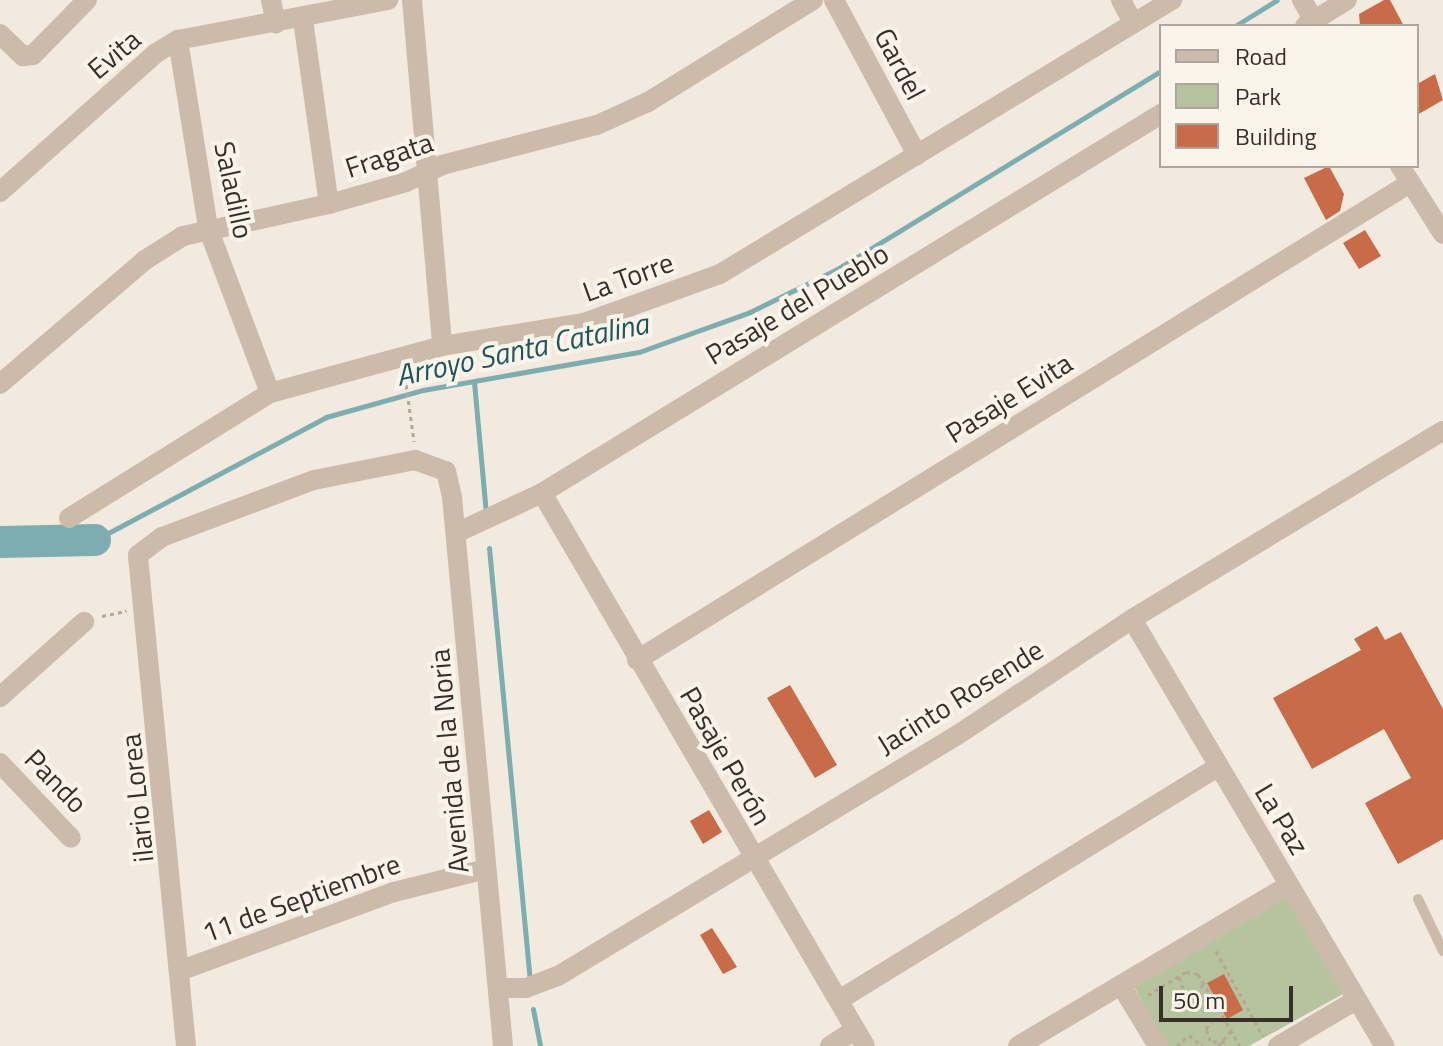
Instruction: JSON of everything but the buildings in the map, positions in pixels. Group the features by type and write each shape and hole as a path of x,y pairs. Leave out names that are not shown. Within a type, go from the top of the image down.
{"street":[{"path":"0,34 23,56 33,55 87,0"},
{"path":"271,0 276,23"},
{"name":"Evita","path":"0,192 156,53 178,40 303,20 388,0"},
{"path":"412,0 442,346"},
{"name":"Fragata","path":"0,384 145,260 183,236 208,228 329,204 427,171 597,125 648,102 813,0"},
{"name":"Gardel","path":"834,0 917,155"},
{"path":"1121,0 1133,23"},
{"name":"La Torre","path":"69,518 270,393 442,346 584,323 720,274 1172,0"},
{"path":"1309,15 1347,0"},
{"path":"303,20 329,204"},
{"name":"Saladillo","path":"178,40 208,228 270,393"},
{"name":"Pasaje del Pueblo","path":"456,533 542,493 1159,115"},
{"path":"1405,174 1443,234"},
{"name":"Pasaje Evita","path":"637,660 1405,174"},
{"name":"Jacinto Rosende","path":"499,988 526,988 558,976 752,856 956,736 1132,619 1443,431"},
{"name":"Avenida de la Noria","path":"415,460 446,471 456,533 503,1046"},
{"name":"ilario Lorea","path":"186,1046 182,970 138,565 143,548 314,480 415,460"},
{"name":"Pasaje Perón","path":"542,493 860,1038"},
{"name":"La Paz","path":"1132,619 1385,1046"},
{"path":"0,697 84,622"},
{"name":"Pando","path":"0,763 71,838"},
{"path":"839,1000 1217,767"},
{"name":"11 de Septiembre","path":"182,970 394,892 486,869"},
{"path":"1018,1046 1289,885"},
{"path":"1121,985 1158,1046"},
{"path":"1278,1046 1356,1000"},
{"path":"830,1046 860,1038"}],"lane":[{"path":"1418,899 1443,951"}],"path":[{"path":"405,376 415,460"},
{"path":"84,622 130,611"},
{"path":"1207,934 1268,1046"},
{"path":"1153,1009 1146,996 1190,972 1203,980 1240,1046"},
{"path":"1179,977 1180,991 1190,997 1201,992 1203,980"},
{"path":"1225,1042 1210,1041 1206,1029 1213,1019 1229,1025"},
{"path":"1218,1046 1225,1042 1229,1025"},
{"path":"1177,1046 1189,1035 1202,1046"}],"green space":[{"path":"1288,894 1343,994 1249,1046 1167,1046 1134,986"}],"waterway":[{"name":"Arroyo Santa Catalina","path":"1238,24 1277,0"},
{"name":"Arroyo Santa Catalina","path":"95,540 326,417 423,390 639,352 750,312 839,268 1159,72"},
{"path":"474,382 486,515"},
{"path":"0,542 95,540"},
{"path":"489,548 530,979"},
{"path":"533,1009 540,1046"}]}
